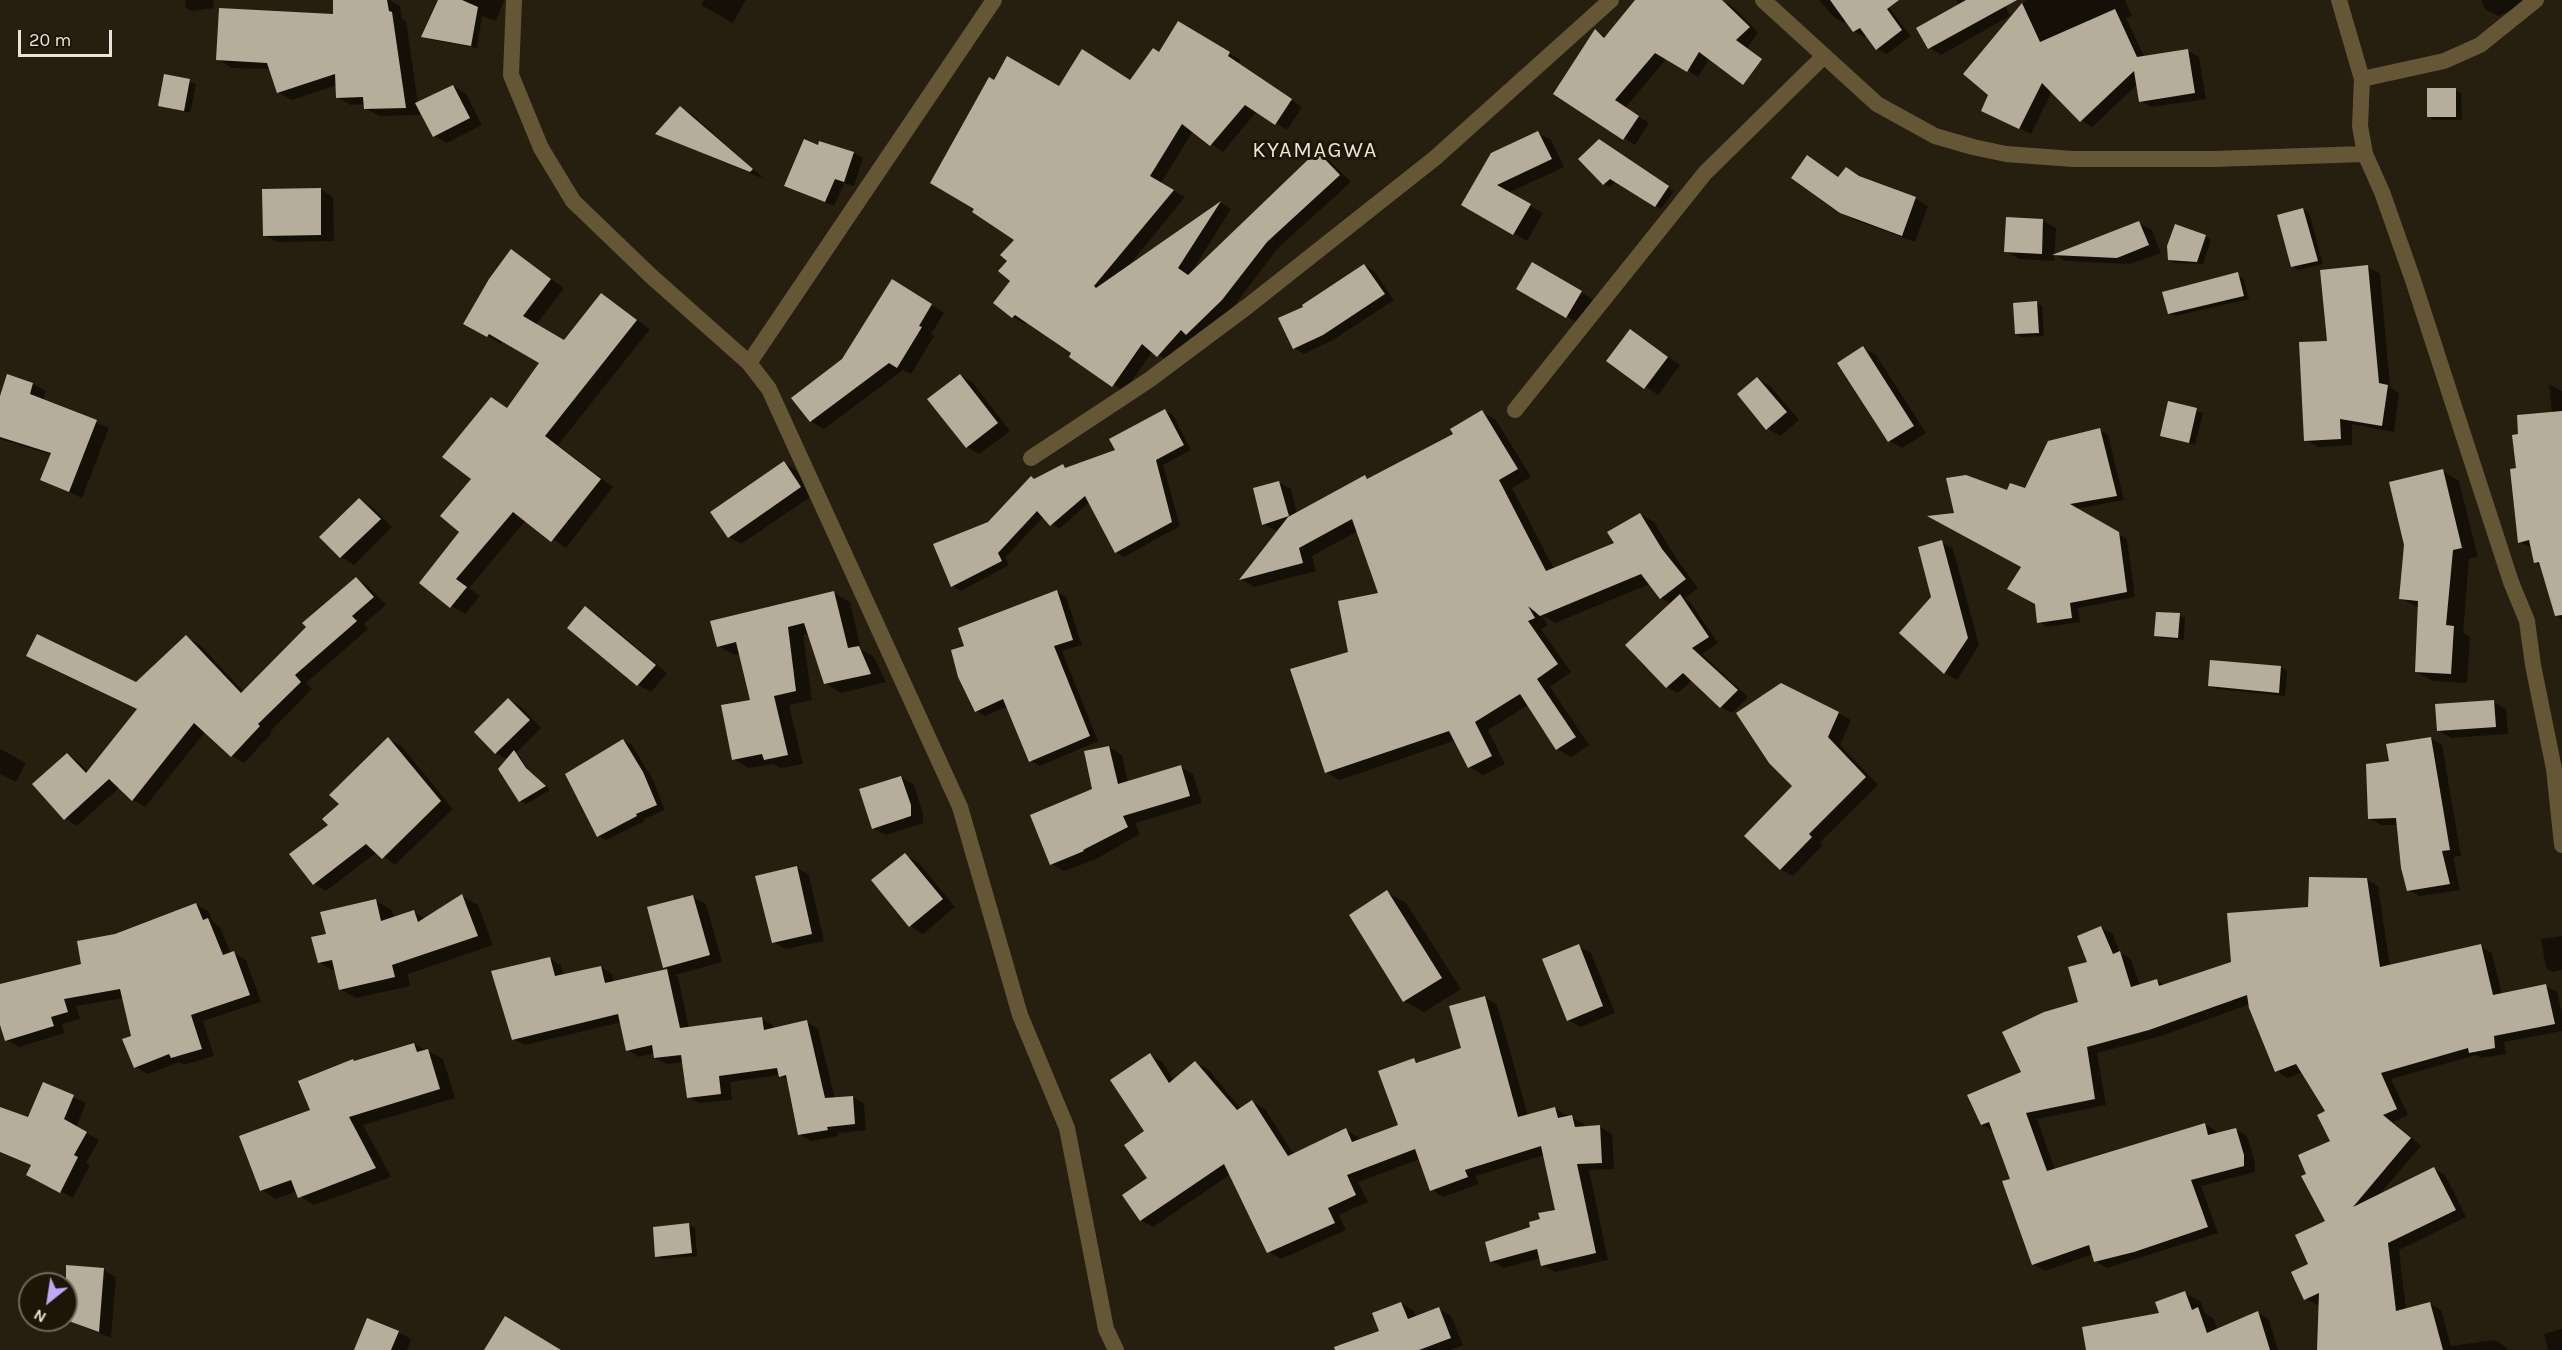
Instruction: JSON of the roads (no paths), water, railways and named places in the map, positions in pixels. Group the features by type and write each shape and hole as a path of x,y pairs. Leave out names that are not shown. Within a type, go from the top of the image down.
{"street":[{"path":"514,0 511,75 541,148 573,201 651,276 749,363 769,389 960,807 1020,1015 1067,1128 1106,1329 1116,1350"},
{"path":"749,363 993,0"},
{"path":"1031,458 1149,380 1248,306 1435,158 1611,0"},
{"path":"1763,0 1877,104 1935,136 2006,154 2073,159 2214,159 2365,154"},
{"path":"2339,0 2362,79 2360,126 2365,154 2382,192 2413,280 2511,582 2526,621 2554,769 2562,844"},
{"path":"2362,79 2444,61 2480,45 2536,0"},
{"path":"1515,410 1705,173 1823,57"}],"district":[{"name":"KYAMAGWA","path":"1315,151"}]}
